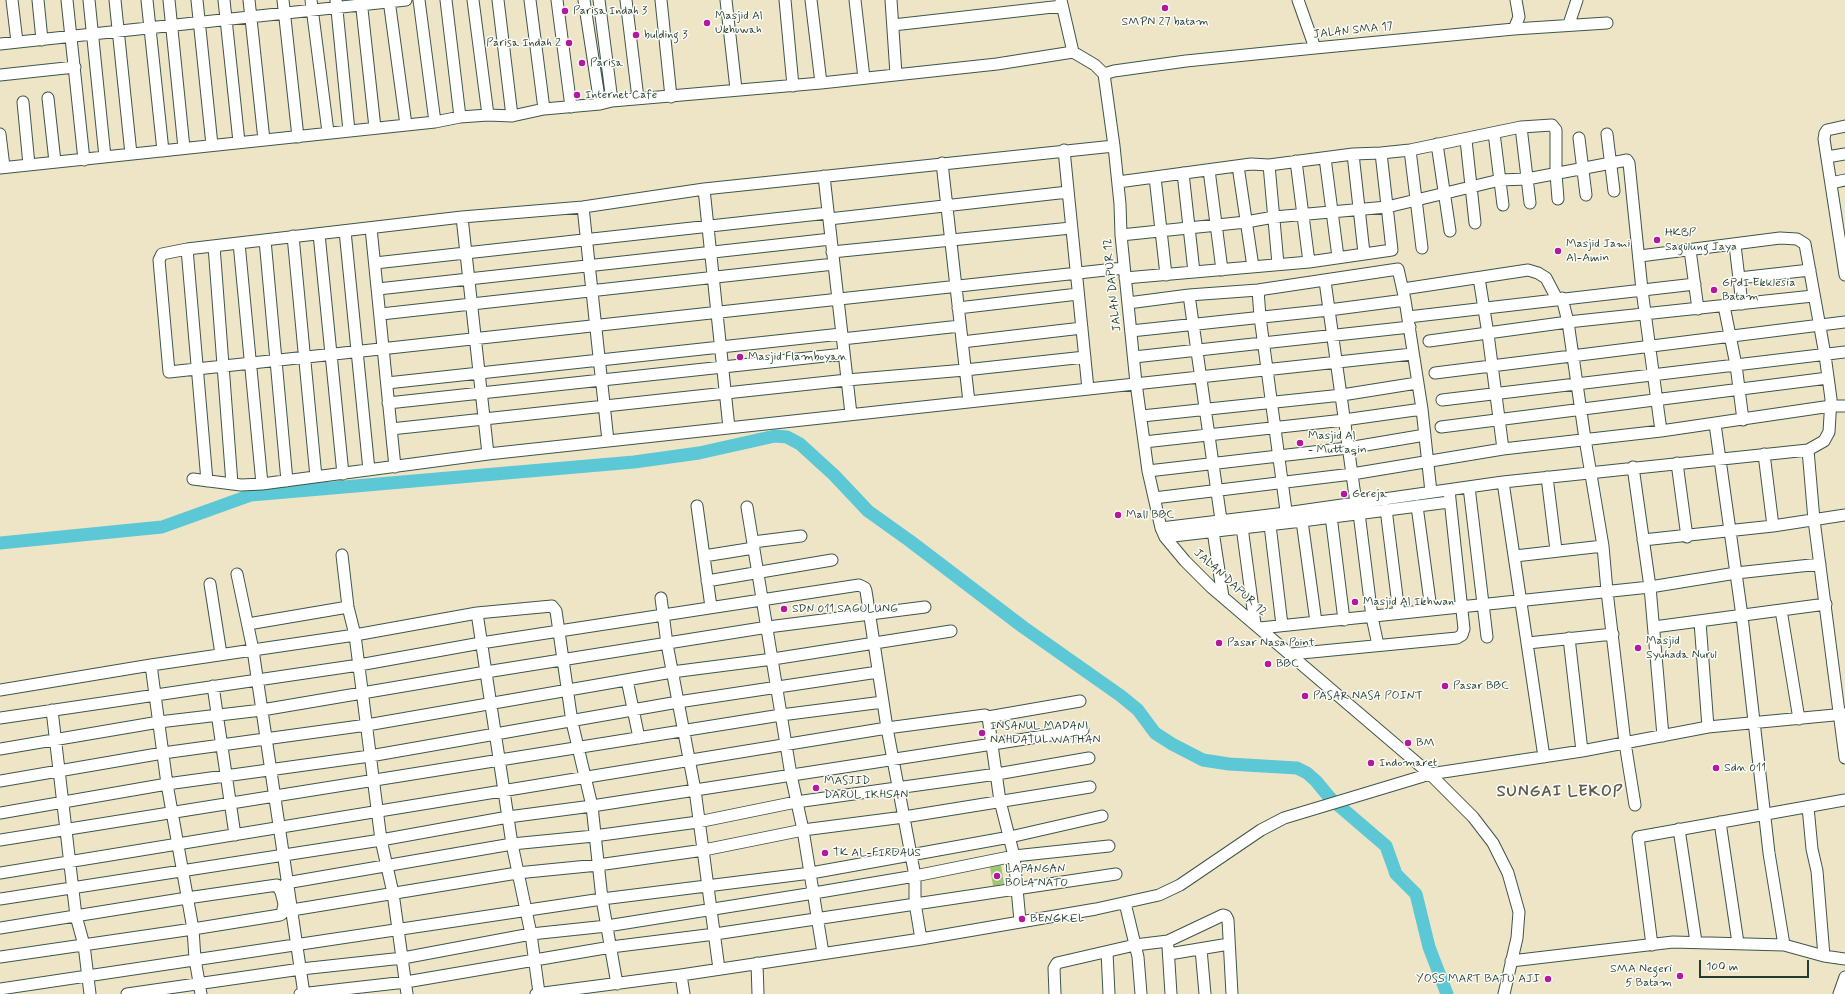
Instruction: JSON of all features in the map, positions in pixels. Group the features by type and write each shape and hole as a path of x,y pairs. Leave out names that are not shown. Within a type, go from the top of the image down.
{"street":[{"path":"12,0 17,42"},
{"path":"38,0 42,40"},
{"path":"67,0 84,160"},
{"path":"89,0 105,157"},
{"path":"115,0 131,154"},
{"path":"147,0 163,150"},
{"path":"169,0 184,148"},
{"path":"197,0 212,145"},
{"path":"224,0 240,142"},
{"path":"249,0 264,140"},
{"path":"283,0 298,137"},
{"path":"0,44 284,13 312,5 406,0"},
{"path":"419,0 435,122"},
{"path":"446,0 460,117"},
{"path":"473,0 488,115"},
{"path":"498,0 512,116"},
{"path":"530,0 544,109"},
{"path":"557,0 571,107"},
{"path":"584,0 600,104"},
{"path":"599,0 612,101"},
{"path":"626,0 638,98"},
{"path":"661,0 671,97"},
{"path":"726,0 736,89"},
{"path":"785,0 793,86"},
{"path":"811,0 821,83"},
{"path":"855,0 864,78"},
{"path":"891,0 896,74"},
{"path":"1298,0 1315,48"},
{"path":"1514,29 1519,17 1516,0"},
{"path":"1570,24 1577,0"},
{"path":"389,1 406,125"},
{"path":"361,3 376,128"},
{"path":"893,25 1061,3 1073,52"},
{"path":"336,4 349,131"},
{"path":"312,5 328,132"},
{"name":"JALAN SMA 17","path":"1104,74 1114,71 1186,61 1514,29 1570,24 1607,23"},
{"path":"0,134 2,168 298,137 328,132 435,122 460,117 488,115 512,116 544,109 600,104 638,98 671,97 736,89 793,86 997,64 1073,52 1090,62 1104,74"},
{"path":"0,75 74,67"},
{"name":"JALAN DAPUR 12","path":"1104,74 1118,182 1121,235 1136,383 1142,416 1148,471 1163,532 1185,561 1223,597 1292,654 1430,774 1473,817 1493,843 1506,868 1519,912 1519,925 1504,994"},
{"path":"48,98 55,162"},
{"path":"23,102 29,165"},
{"path":"1118,182 1238,166 1269,165 1354,154 1410,150 1466,140 1521,127 1552,125 1556,130 1556,174 1558,199"},
{"path":"1844,268 1840,211 1831,183 1824,133 1827,130 1845,126"},
{"path":"1521,127 1530,203"},
{"path":"1494,133 1503,205"},
{"path":"1607,134 1614,191"},
{"path":"1579,138 1586,195"},
{"path":"1466,140 1476,223"},
{"path":"1437,144 1450,231"},
{"path":"1114,146 1064,150 704,189 583,207 462,217 187,249 162,254 159,260 169,372 304,356 1076,273 1166,275 1309,262 1392,250 1380,153"},
{"path":"1064,150 1088,389"},
{"path":"1410,150 1422,248"},
{"path":"1354,154 1364,253"},
{"path":"1827,157 1845,154"},
{"path":"1325,158 1338,257"},
{"path":"1121,235 1246,222 1274,217 1387,207 1444,192 1471,188 1500,180 1526,179 1627,160 1629,162 1640,256 1642,290 1661,431"},
{"path":"1296,161 1309,262"},
{"path":"942,163 969,402"},
{"path":"1269,165 1278,264"},
{"path":"1238,166 1253,267"},
{"path":"1209,170 1222,270"},
{"path":"1183,173 1194,272"},
{"path":"824,176 851,414"},
{"path":"1155,177 1166,275"},
{"path":"1831,183 1845,180"},
{"path":"704,189 729,428"},
{"path":"375,263 707,227 946,206 1068,192"},
{"path":"583,207 608,441"},
{"path":"462,217 488,454"},
{"path":"371,228 381,314 386,383 395,466"},
{"path":"832,252 1071,228"},
{"path":"345,231 369,470"},
{"path":"319,234 343,474"},
{"path":"293,236 316,476"},
{"path":"1163,532 1221,520 1287,518 1357,508 1432,492 1503,482 1592,474 1634,467 1719,458 1808,450 1824,441 1829,432 1831,406 1826,355 1819,325 1805,244 1797,239 1780,238 1640,256"},
{"path":"265,240 287,481"},
{"path":"378,289 831,240"},
{"path":"239,243 262,484"},
{"path":"1735,244 1742,304"},
{"path":"214,246 232,484"},
{"path":"187,249 206,481"},
{"path":"1690,250 1698,309"},
{"path":"381,314 834,264"},
{"path":"1128,302 1189,295 1258,290 1398,269 1409,322 1412,354 1422,409 1432,492"},
{"path":"1739,278 1810,270"},
{"path":"1131,331 1329,310 1479,278 1533,271 1546,278 1560,299 1568,322 1585,439 1603,546 1625,743 1635,805"},
{"path":"1479,278 1503,449"},
{"path":"1325,280 1372,617 1378,645"},
{"path":"1134,357 1197,349 1333,336 1483,308 1695,284"},
{"path":"1258,290 1263,343 1287,518"},
{"path":"958,308 1078,294"},
{"path":"1189,295 1221,520"},
{"path":"1429,341 1568,322 1814,296"},
{"path":"1724,306 1731,335 1743,420"},
{"path":"1435,373 1573,354 1845,322"},
{"path":"386,383 599,360 960,326"},
{"path":"962,342 1082,328"},
{"path":"1442,400 1845,352"},
{"path":"388,403 844,354"},
{"path":"193,478 232,484 262,484 488,454 1200,376 1337,364 1412,354"},
{"path":"391,429 847,380 965,370 1084,357"},
{"path":"1441,426 1828,378"},
{"path":"1142,416 1206,408 1342,395 1417,383"},
{"path":"1154,498 1352,474 1503,449 1661,431 1831,406 1845,406"},
{"path":"1144,442 1344,420 1422,409"},
{"path":"1715,424 1742,616 1755,722 1764,814 1784,945"},
{"path":"1148,471 1348,448 1425,435"},
{"path":"1808,450 1814,520 1842,714 1845,758"},
{"path":"1764,454 1773,526"},
{"path":"1676,463 1687,537"},
{"path":"1634,467 1650,587 1663,736"},
{"path":"1547,477 1556,550"},
{"path":"1503,482 1544,757"},
{"path":"1469,487 1487,638"},
{"path":"1292,654 1460,637 1464,629 1448,490"},
{"path":"1163,532 1213,531 1270,525 1287,518 1302,521 1331,516 1357,508 1386,510 1449,502"},
{"path":"697,506 711,607"},
{"path":"1417,506 1431,609"},
{"path":"747,507 791,776 811,873 823,953"},
{"path":"1386,510 1399,613"},
{"path":"1643,540 1687,537 1845,515"},
{"path":"1331,516 1344,620"},
{"path":"1302,521 1316,622"},
{"path":"1270,525 1282,625"},
{"path":"1242,527 1258,626 1344,620 1431,609 1607,592 1650,587 1736,573 1820,564"},
{"path":"1213,531 1223,597"},
{"path":"704,556 801,536"},
{"path":"1515,556 1556,550 1603,546"},
{"path":"342,555 348,607 355,635 381,840 388,865 393,894 407,994"},
{"path":"707,581 832,560"},
{"path":"237,574 253,650 286,883 292,910 304,994"},
{"path":"210,584 221,654"},
{"path":"0,718 359,665 481,643 559,633 663,614 859,585 865,588 866,591 887,728 911,856 914,876 915,904 921,939"},
{"path":"661,598 667,644 695,790 698,822 704,850 707,885 712,910 719,969"},
{"path":"1654,627 1826,604"},
{"path":"0,690 221,654 355,635 477,613 552,606 556,611 572,722 592,806 594,836 602,899 617,984"},
{"path":"0,749 159,722 262,710 486,672 768,628 925,606"},
{"path":"248,624 348,607"},
{"path":"1781,610 1799,719"},
{"path":"477,613 512,844 524,910 531,934 538,994 578,991 921,939 1125,903 1159,895 1180,885 1261,830 1298,813 1430,774 1582,751 1708,727 1842,714"},
{"path":"1700,622 1708,727"},
{"path":"0,781 60,772 163,753 367,725 672,672 773,659 951,631"},
{"path":"1528,643 1613,634"},
{"path":"1569,638 1582,751"},
{"path":"151,665 167,784 193,929 195,959 200,994"},
{"path":"0,813 167,784 370,756 495,733 572,722 678,702 878,672"},
{"path":"627,680 639,738"},
{"path":"213,686 235,835"},
{"path":"0,873 887,728 985,715 988,717 1080,701"},
{"path":"0,840 781,715 883,702"},
{"path":"52,710 74,888 76,916 84,945 90,994"},
{"path":"988,717 1000,801 1014,856 1020,921"},
{"path":"0,899 282,856 508,817 791,776 1083,730"},
{"path":"286,883 512,844 594,836 698,822 796,802 997,774 1089,758"},
{"path":"292,910 517,873 598,865 704,850 803,830 904,817 1090,787"},
{"path":"1652,945 1638,836 1845,800"},
{"path":"1808,807 1812,848 1817,871 1824,956"},
{"path":"0,989 524,910 707,885 811,873 1010,837 1102,816"},
{"path":"1720,822 1738,943"},
{"path":"1679,829 1696,942"},
{"path":"128,994 199,982 403,958 531,934 607,926 814,893 914,876 1014,856 1109,846"},
{"path":"300,994 406,982 534,959 818,920 1116,874"},
{"path":"0,928 277,885 281,892 284,904 282,914 193,929 0,957"},
{"path":"1125,903 1135,946 1141,994"},
{"path":"1055,994 1054,968 1057,963 1135,946 1168,941 1223,915 1226,916 1228,920 1232,994"},
{"path":"1168,941 1171,994"},
{"path":"1511,961 1673,942 1784,945 1824,956 1845,959"},
{"path":"1169,954 1229,944"},
{"path":"1201,949 1205,994"},
{"path":"1107,952 1109,994"},
{"path":"757,963 758,994"},
{"path":"681,975 684,994"},
{"path":"1839,994 1845,977"}],"green space":[{"name":"LAPANGAN BOLA NATO","path":"1001,865 1004,884 993,886 990,867"}],"waterway":[{"path":"0,543 162,527 251,495 634,462 699,453 775,436 787,437 800,444 834,475 868,511 1023,627 1121,696 1138,710 1155,733 1172,744 1203,760 1229,764 1297,768 1307,773 1316,781 1330,798 1386,846 1396,874 1416,894 1429,947 1447,994"}],"place":[{"name":"SMPN 27 batam","path":"1165,8"},
{"name":"Parisa Indah 3","path":"565,11"},
{"name":"Masjid Al Ukhuwah","path":"707,23"},
{"name":"bulding 3","path":"636,35"},
{"name":"Parisa Indah 2","path":"569,43"},
{"name":"Parisa","path":"582,63"},
{"name":"Internet Cafe","path":"577,95"},
{"name":"HKBP Sagulung Jaya","path":"1657,240"},
{"name":"Masjid Jami Al-Amin","path":"1558,251"},
{"name":"GPdI Ekklesia Batam","path":"1714,290"},
{"name":"Masjid Flamboyan","path":"740,357"},
{"name":"Masjid Al - Muttaqin","path":"1300,443"},
{"name":"Gereja","path":"1344,494"},
{"name":"Mall BBC","path":"1118,515"},
{"name":"Masjid Al Ikhwan","path":"1355,602"},
{"name":"SDN 011 SAGULUNG","path":"784,609"},
{"name":"Pasar Nasa Point","path":"1219,643"},
{"name":"Masjid Syuhada Nurul","path":"1638,648"},
{"name":"BBC","path":"1268,664"},
{"name":"Pasar BBC","path":"1445,686"},
{"name":"PASAR NASA POINT","path":"1305,696"},
{"name":"INSANUL MADANI NAHDATUL WATHAN","path":"982,733"},
{"name":"BM","path":"1408,743"},
{"name":"Indomaret","path":"1371,763"},
{"name":"Sdn 011","path":"1716,768"},
{"name":"MASJID DARUL IKHSAN","path":"816,788"},
{"name":"TK AL-FIRDAUS","path":"825,853"},
{"name":"LAPANGAN BOLA NATO","path":"997,876"},
{"name":"BENGKEL","path":"1022,919"},
{"name":"SMA Negeri 5 Batam","path":"1680,976"},
{"name":"YOSS MART BATU AJI","path":"1548,979"}],"district":[{"name":"SUNGAI LEKOP","path":"1560,793"}]}
